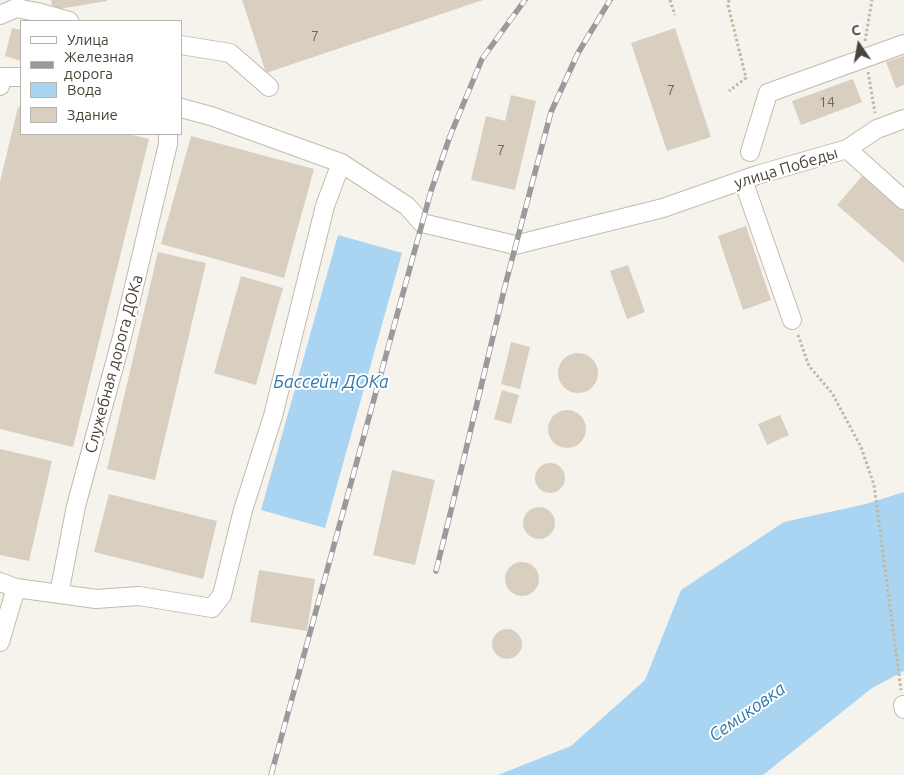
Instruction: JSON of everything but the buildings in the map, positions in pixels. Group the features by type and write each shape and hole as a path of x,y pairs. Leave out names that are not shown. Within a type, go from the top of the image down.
{"street":[{"path":"0,15 16,8 65,20"},
{"path":"750,152 768,93 904,44"},
{"path":"182,45 230,53 269,87"},
{"path":"0,86 2,77 20,77"},
{"name":"улица Победы","path":"182,108 211,116 341,163 407,206 422,223 515,245 663,208 743,180 847,149 877,129 904,119"},
{"name":"Служебная дорога ДОКа","path":"59,594 76,506 122,337 168,144 168,135"},
{"path":"847,149 904,200"},
{"path":"0,642 8,585 96,599 139,596 212,608 222,594 243,510 273,416 325,206 341,163"},
{"path":"743,180 792,320"}],"path":[{"path":"670,0 675,15"},
{"path":"729,0 728,4 746,78 729,91"},
{"path":"792,320 809,366 832,393 861,447 874,485 903,707"}],"water":[{"name":"Бассейн ДОКа","path":"338,235 402,253 325,528 261,510"},
{"name":"Семиковка","path":"904,492 904,671 872,688 763,775 498,775 571,746 645,680 681,590 784,522 866,504"}],"railway":[{"path":"271,775 431,191 450,136 482,59 525,0"},
{"path":"436,571 506,282 551,112 578,53 610,0"}]}
